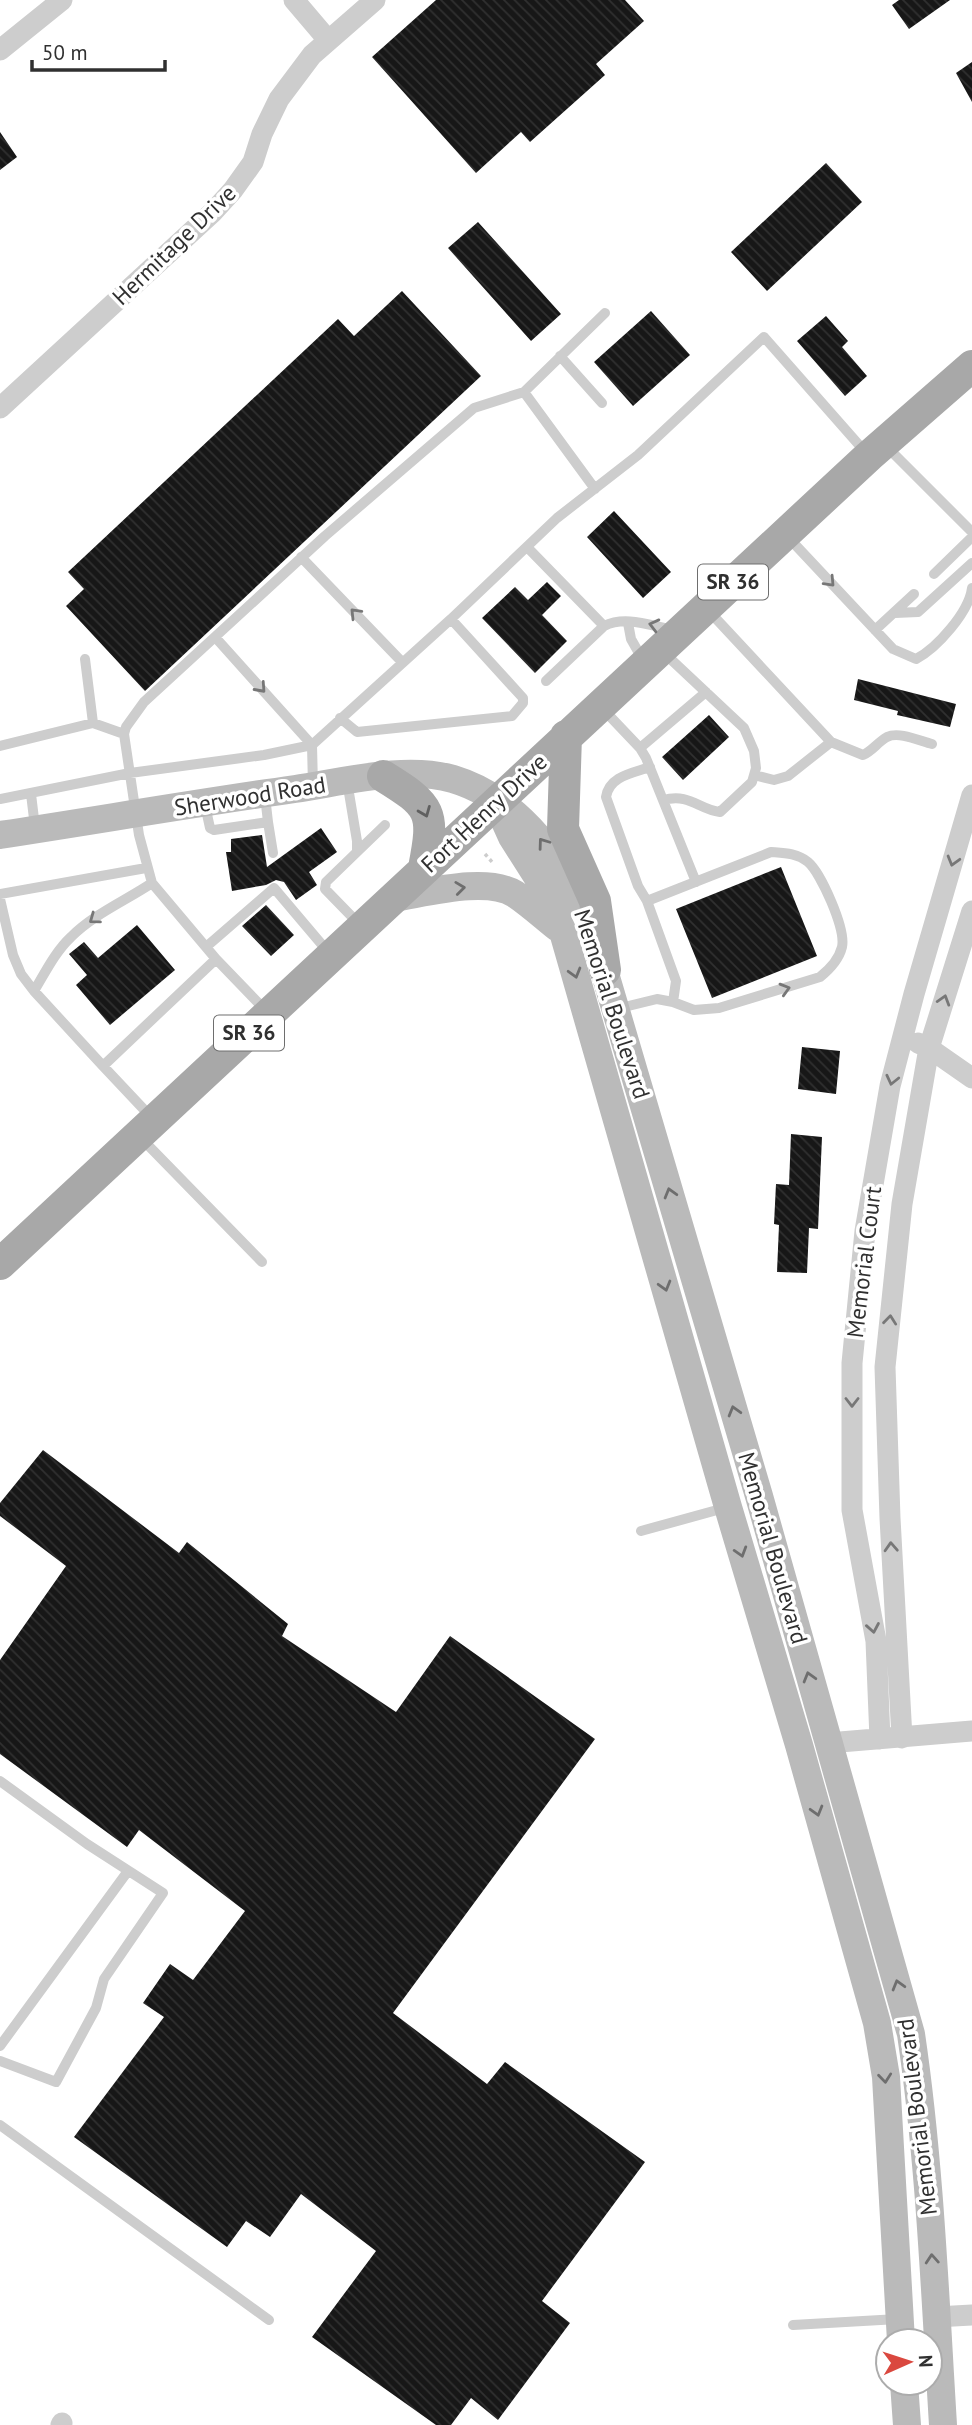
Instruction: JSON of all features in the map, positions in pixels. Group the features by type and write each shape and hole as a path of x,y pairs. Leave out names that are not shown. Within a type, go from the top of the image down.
{"main road":[{"name":"Fort Henry Drive","path":"0,1263 705,607 972,366"},
{"path":"566,736 563,829 595,901 605,970"},
{"name":"Sherwood Road","path":"0,835 265,792 383,776 427,773 471,785 496,801"},
{"path":"383,776 421,802 429,816 429,845 424,869"},
{"name":"Memorial Boulevard","path":"496,801 512,837 540,881 564,932 877,2023 886,2077 901,2327"},
{"name":"Memorial Boulevard","path":"496,801 535,832 568,876 584,912 605,970 759,1496 911,2034 919,2097 930,2327"},
{"path":"393,898 467,887 489,887 513,893 564,932"},
{"path":"728,1507 759,1496"},
{"path":"799,1745 828,1743"},
{"path":"888,2121 906,2187 913,2291 929,2327"},
{"path":"905,2397 907,2425"},
{"path":"929,2397 932,2425"},
{"name":"Memorial Boulevard","path":"939,2397 943,2425"}],"street":[{"path":"0,50 62,0"},
{"path":"295,0 328,40"},
{"name":"Hermitage Drive","path":"0,408 213,212 253,162 262,134 279,99 312,55 375,0"},
{"name":"Memorial Court","path":"880,1739 876,1641 852,1510 852,1363 865,1231 890,1086 972,795"},
{"name":"Memorial Court","path":"902,1738 885,1367 902,1204 929,1048 972,911"},
{"path":"902,1037 929,1048 972,1078"},
{"path":"852,1363 885,1367"},
{"path":"828,1743 972,1731"},
{"path":"936,2327 972,2315"}],"lane":[{"path":"269,1014 216,959 152,883 146,868 136,814 125,727 144,702 302,557 474,408 524,392 605,313"},
{"path":"0,799 130,773 264,755 312,744 451,619 557,518 638,455 764,337 876,450 970,537 972,554"},
{"path":"560,356 602,403"},
{"path":"524,392 595,489"},
{"path":"785,534 893,649 916,659 929,652 956,622 972,588"},
{"path":"934,574 970,537"},
{"path":"527,547 604,626"},
{"path":"302,557 402,662"},
{"path":"895,613 918,612 972,563"},
{"path":"875,630 914,594"},
{"path":"705,607 831,742 863,755 873,750 885,738 895,734 932,744"},
{"path":"340,718 358,732 512,716 523,703 523,698 451,619"},
{"path":"547,681 604,626 615,620 638,621 744,728 754,751 756,768 752,782 720,812 696,801 673,797 663,800"},
{"path":"628,622 631,639 662,648"},
{"path":"215,637 312,744 313,786"},
{"path":"85,659 93,723"},
{"path":"640,748 706,692"},
{"path":"600,705 640,748 650,766 696,882"},
{"path":"0,746 93,723 124,734"},
{"path":"754,775 774,780 788,776 831,742"},
{"path":"650,766 612,781 607,787 606,797 676,981 673,1002"},
{"path":"347,781 357,852"},
{"path":"265,792 274,853"},
{"path":"31,794 36,830"},
{"path":"205,802 210,828 214,831 268,822"},
{"path":"362,927 325,889 326,883 385,825"},
{"path":"616,1009 657,999 694,1010 719,1008 820,976 832,967 843,946 840,923 818,874 807,862 791,853 771,852 647,901"},
{"path":"146,868 0,897 13,955 21,974 34,991 103,1066 147,1128 262,1262"},
{"path":"34,991 71,936 99,915 152,883"},
{"path":"206,947 274,888 331,956"},
{"path":"103,1066 216,959"},
{"path":"641,1531 728,1507"},
{"path":"0,1781 163,1893 104,1979 96,2008 55,2082 0,2061"},
{"path":"0,2046 128,1871"},
{"path":"0,2125 269,2320"},
{"path":"793,2325 874,2329"}],"path":[{"path":"485,854 493,863"}],"building":[{"path":"436,0 625,0 644,21 596,64 605,75 530,142 521,132 476,173 372,57"},
{"path":"899,0 950,0 909,29 892,5"},
{"path":"972,62 972,102 956,73"},
{"path":"0,132 17,157 0,170"},
{"path":"826,163 862,202 767,291 731,252"},
{"path":"478,222 561,314 531,341 448,248"},
{"path":"402,291 481,376 145,691 66,606 84,589 68,572 338,319 354,336"},
{"path":"651,311 690,355 633,406 594,362"},
{"path":"826,316 848,341 842,347 867,376 845,396 797,341"},
{"path":"614,511 671,572 643,598 587,537"},
{"path":"547,582 561,596 542,615 567,641 535,673 482,618 515,587 528,600"},
{"path":"858,679 956,704 950,727 897,715 898,711 854,700"},
{"path":"709,715 729,737 683,780 662,757"},
{"path":"321,828 337,852 309,872 317,885 296,900 284,882 276,880 266,885 232,891 226,852 231,852 231,839 262,835 267,867"},
{"path":"781,867 817,956 712,998 676,909"},
{"path":"266,905 294,935 271,956 242,926"},
{"path":"137,925 175,970 110,1025 76,985 87,975 69,954 84,942 98,958"},
{"path":"802,1047 840,1051 836,1094 798,1089"},
{"path":"791,1134 822,1137 818,1229 809,1228 807,1273 777,1272 779,1225 774,1224 776,1184 789,1185"},
{"path":"43,1450 179,1553 187,1542 288,1624 282,1636 396,1712 450,1636 595,1739 393,2013 487,2084 505,2062 645,2162 542,2301 570,2323 498,2420 471,2398 451,2425 436,2425 312,2337 376,2251 301,2194 270,2237 246,2221 227,2247 74,2137 164,2017 143,2003 170,1964 193,1980 245,1911 139,1830 127,1847 0,1754 0,1660 66,1566 0,1516 0,1503"}]}
